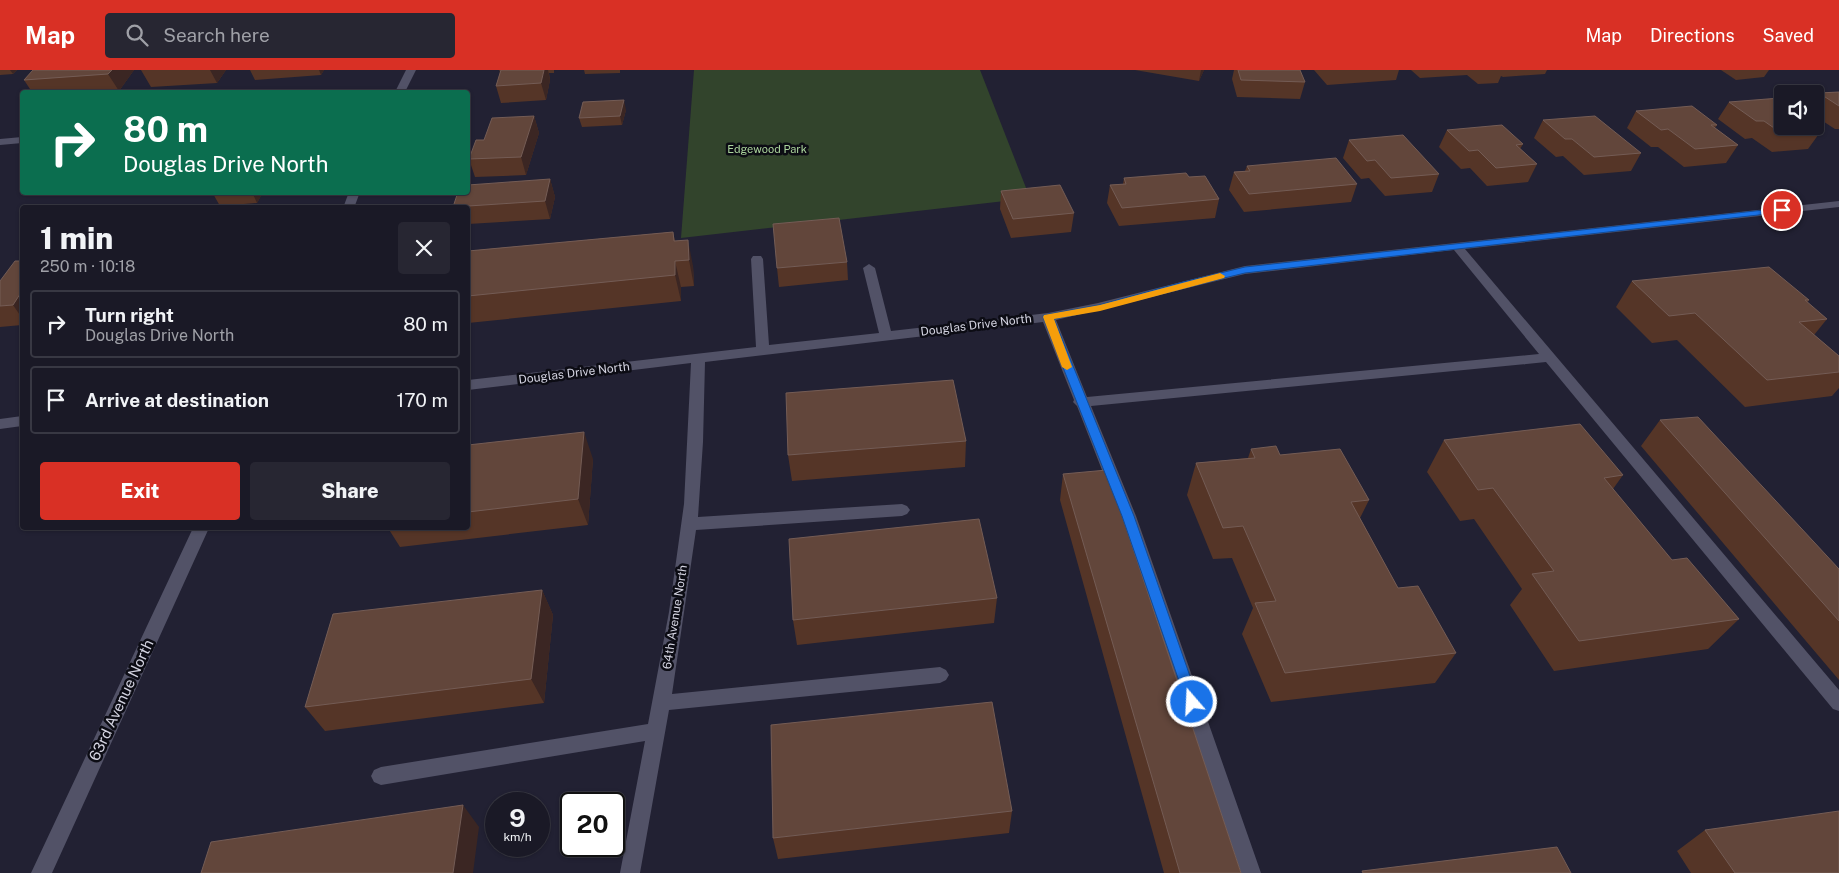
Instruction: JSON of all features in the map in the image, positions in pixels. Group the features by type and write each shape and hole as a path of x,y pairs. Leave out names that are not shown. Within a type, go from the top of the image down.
{"street":[{"path":"401,90 411,70"},
{"path":"0,142 20,140"},
{"name":"Douglas Drive North","path":"470,385 1048,317 1100,308 1245,270 1839,204"},
{"path":"1457,247 1839,703"},
{"path":"757,259 763,350"},
{"path":"869,268 886,336"},
{"path":"1048,317 1080,402 1128,516 1251,873"},
{"name":"64th Avenue North","path":"630,873 661,703 689,524 697,435 698,358"},
{"path":"1080,402 1549,358"},
{"path":"0,424 20,421"},
{"path":"689,524 902,510"},
{"name":"63rd Avenue North","path":"40,873 200,530"},
{"path":"661,703 940,675"},
{"path":"381,776 655,731"}],"green space":[{"name":"Edgewood Park","path":"694,70 980,70 1030,198 681,238"}],"building":[{"path":"33,70 112,70 108,74 24,80"},
{"path":"501,70 544,70 541,83 496,86"},
{"path":"1238,70 1300,70 1305,82 1241,80"},
{"path":"1839,92 1839,106 1824,96 1824,93"},
{"path":"1774,98 1774,128 1764,121 1756,121 1729,102"},
{"path":"624,100 620,116 579,118 583,102"},
{"path":"1692,106 1717,125 1711,125 1738,145 1695,149 1668,129 1661,130 1636,111"},
{"path":"534,116 521,157 470,159 476,140 484,140 492,118"},
{"path":"1595,116 1641,153 1594,157 1572,139 1565,139 1543,120"},
{"path":"1502,125 1523,144 1516,145 1537,164 1496,168 1478,150 1469,151 1447,130"},
{"path":"1403,135 1439,174 1391,178 1375,160 1367,161 1349,140"},
{"path":"1336,158 1357,184 1249,194 1234,172 1250,171 1247,166"},
{"path":"1186,173 1189,177 1205,176 1219,199 1122,208 1110,185 1126,184 1124,178"},
{"path":"550,179 545,201 470,206 454,205 457,195 470,195 470,185"},
{"path":"1060,185 1074,213 1013,219 1001,191"},
{"path":"839,218 847,262 777,268 773,224"},
{"path":"673,232 674,241 688,240 689,260 675,261 675,275 470,296 470,251"},
{"path":"15,261 20,261 20,294 13,305 0,306 0,281"},
{"path":"1769,267 1809,300 1805,300 1827,319 1799,322 1839,356 1839,372 1767,380 1695,313 1669,316 1632,281"},
{"path":"953,380 966,441 788,455 786,393"},
{"path":"1698,417 1839,569 1839,621 1660,420"},
{"path":"1580,424 1623,475 1604,478 1672,560 1687,558 1739,619 1579,641 1532,574 1554,571 1493,488 1478,490 1444,440"},
{"path":"584,432 578,499 470,512 470,445"},
{"path":"1276,446 1280,455 1340,449 1369,500 1351,502 1398,588 1418,586 1456,653 1285,673 1255,603 1276,601 1243,526 1223,528 1196,463 1255,458 1251,449"},
{"path":"1107,470 1241,873 1180,873 1063,474"},
{"path":"979,519 997,598 793,620 789,539"},
{"path":"542,590 531,679 305,707 333,614"},
{"path":"992,702 1012,811 773,838 771,725"},
{"path":"463,805 453,873 201,873 211,842"},
{"path":"1839,811 1839,873 1735,873 1705,830"},
{"path":"1557,847 1571,873 1363,873 1362,871"}],"slow traffic":[{"path":"1067,367 1048,317 1100,308 1220,276"}],"route":[{"path":"1192,702 1128,516 1080,402 1048,317 1100,308 1245,270 1782,210"}]}
